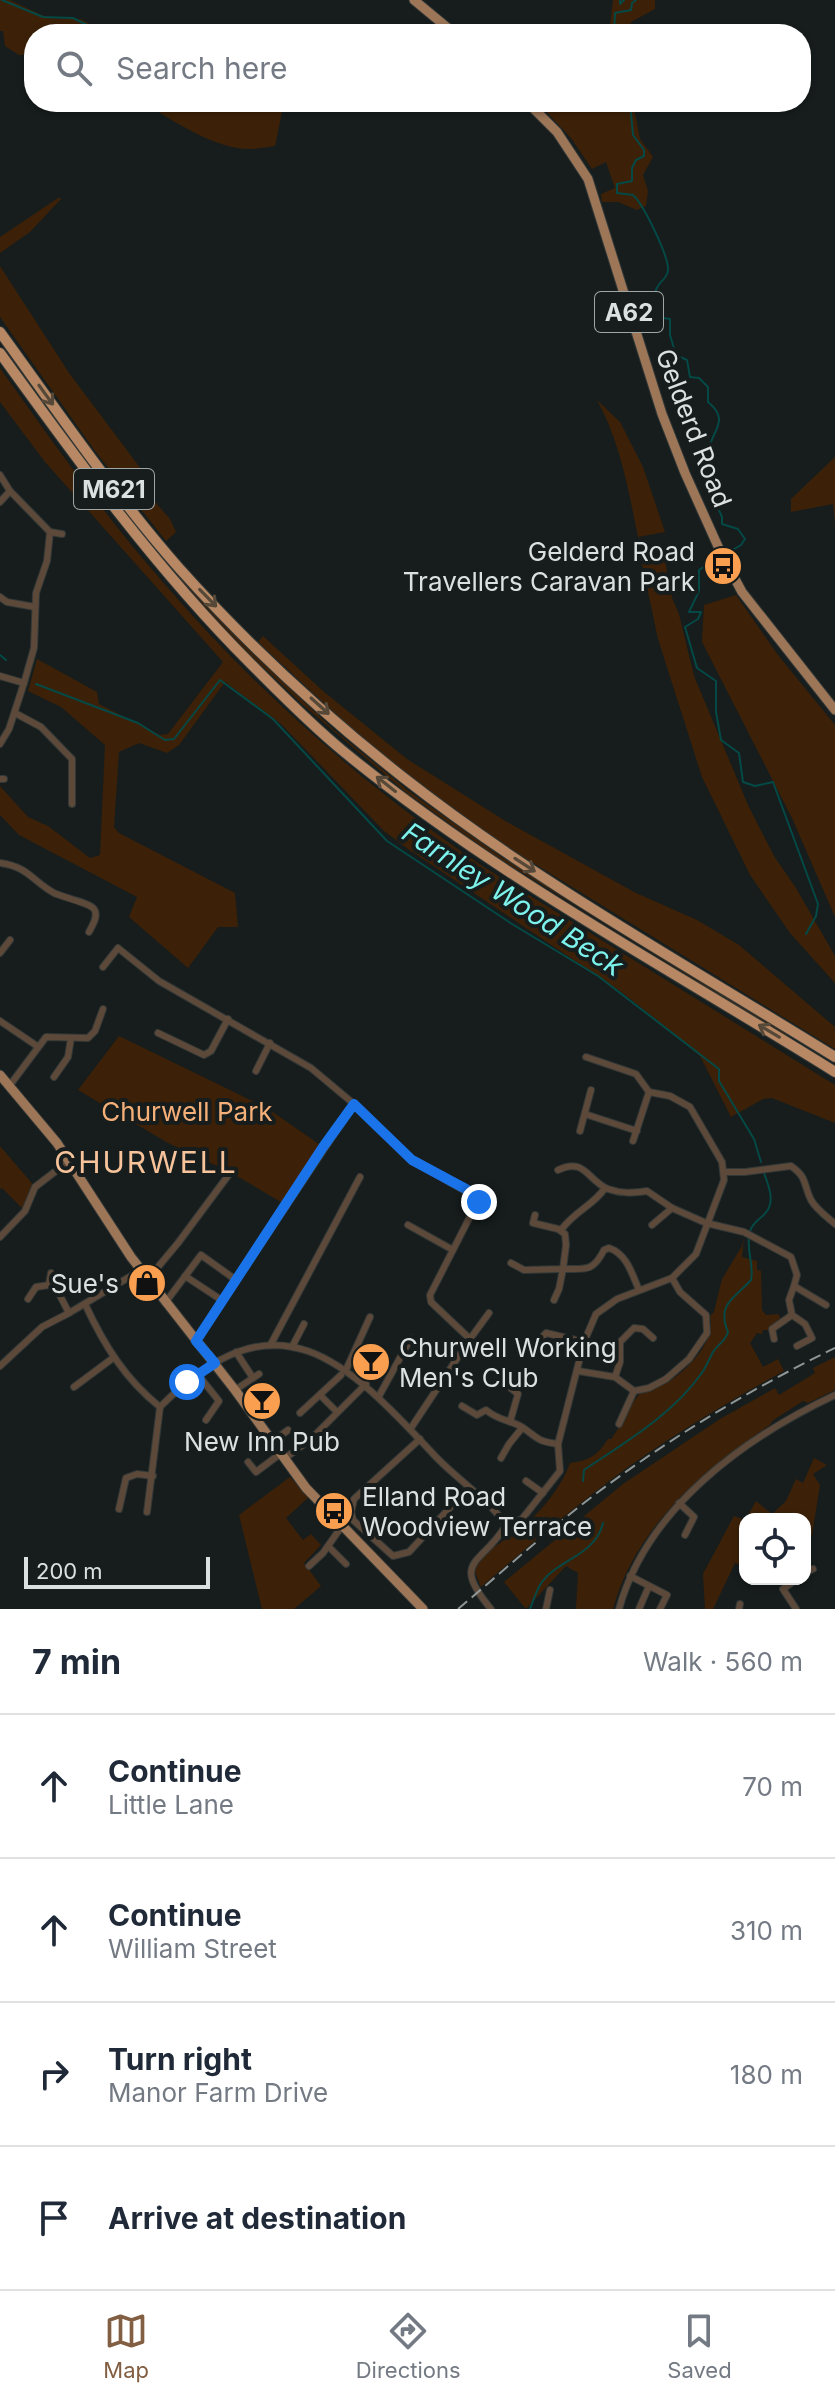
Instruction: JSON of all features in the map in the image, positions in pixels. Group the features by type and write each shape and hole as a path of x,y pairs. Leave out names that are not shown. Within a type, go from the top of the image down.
{"highway":[{"name":"M621","path":"0,332 142,524 180,569 263,653 350,734 457,818 590,907 835,1057"},
{"name":"M621","path":"0,353 92,481 165,571 231,644 297,711 342,751 449,832 530,887 835,1072"}],"main road":[{"path":"414,0 443,24"},
{"name":"Gelderd Road","path":"537,112 557,132 588,179 662,414 721,553 742,592 835,710"},
{"path":"0,1075 70,1160 106,1221 141,1270 215,1363 306,1488 423,1609"}],"street":[{"path":"0,475 10,491 50,532 62,534"},
{"path":"0,502 10,491"},
{"path":"0,744 15,713 34,648 36,593 47,561 50,532"},
{"path":"0,597 7,602 35,607"},
{"path":"0,676 24,683"},
{"path":"15,713 41,727 72,759 72,804"},
{"path":"0,863 20,868 50,891 91,906 96,918 89,932"},
{"path":"0,953 10,940"},
{"path":"103,967 118,948 137,966 311,1068 412,1160 479,1199 430,1295 431,1302 470,1339"},
{"path":"131,974 137,966"},
{"path":"10,1085 46,1037 88,1038 103,1009"},
{"path":"158,1033 204,1055 211,1051 228,1019"},
{"path":"0,1021 37,1046"},
{"path":"54,1077 68,1057 71,1038"},
{"path":"256,1071 270,1043"},
{"path":"491,1609 475,1588 470,1575 473,1563 500,1536 506,1525 522,1519 560,1471 558,1444 584,1342 596,1314 617,1299 672,1278 696,1254 725,1172 690,1107 670,1096 649,1092 636,1074 628,1070 586,1057"},
{"path":"580,1131 591,1090"},
{"path":"633,1141 649,1092"},
{"path":"196,1341 354,1104"},
{"path":"585,1114 637,1131"},
{"path":"0,1237 25,1211 35,1187 70,1160"},
{"path":"558,1170 567,1165 580,1166 605,1188 625,1194 647,1191 672,1208 706,1223 744,1232 791,1257 797,1275 789,1300 792,1315 805,1324 812,1338 797,1346"},
{"path":"725,1172 791,1166 806,1181 815,1206 835,1224"},
{"path":"148,1279 230,1173"},
{"path":"271,1344 360,1177"},
{"path":"561,1230 571,1216 598,1198 605,1188"},
{"path":"652,1225 672,1208"},
{"path":"535,1215 533,1223 561,1230 566,1238 563,1269 554,1300"},
{"path":"408,1225 453,1250"},
{"path":"511,1263 524,1270 589,1269 599,1262 604,1250 613,1249 626,1262 639,1290"},
{"path":"165,1303 201,1255 236,1280"},
{"path":"0,1366 42,1327 141,1270"},
{"path":"49,1285 51,1273"},
{"path":"185,1276 223,1301"},
{"path":"578,1371 615,1377 634,1391 649,1388 666,1379 689,1359 707,1333 706,1315 680,1292 672,1278"},
{"path":"28,1299 36,1287 49,1285 57,1290 69,1313"},
{"path":"794,1286 826,1305"},
{"path":"85,1304 113,1358 145,1395 160,1407"},
{"path":"411,1428 489,1313"},
{"path":"774,1339 772,1329 792,1315"},
{"path":"300,1413 344,1373 370,1317"},
{"path":"292,1347 304,1324"},
{"path":"615,1377 620,1362 620,1342 634,1328 643,1329 653,1338"},
{"path":"528,1352 546,1333 584,1342"},
{"path":"379,1396 411,1338"},
{"path":"147,1512 160,1407 187,1382 215,1363 236,1352 271,1344 306,1349 366,1384 506,1525"},
{"path":"0,1351 8,1358"},
{"path":"235,1390 256,1376 236,1352"},
{"path":"74,1387 113,1358"},
{"path":"199,1376 219,1401 205,1421"},
{"path":"498,1378 518,1394 510,1422"},
{"path":"248,1462 256,1472 312,1438 366,1384"},
{"path":"619,1424 634,1391"},
{"path":"619,1609 630,1576 645,1549 679,1503 773,1428 835,1395"},
{"path":"321,1396 337,1412"},
{"path":"462,1406 477,1415 486,1410 498,1421 522,1428 538,1441 558,1444"},
{"path":"501,1458 522,1428"},
{"path":"271,1443 288,1430"},
{"path":"420,1439 354,1499 353,1520 393,1556 400,1556 409,1552 468,1488"},
{"path":"119,1509 126,1478 137,1474 153,1476"},
{"path":"526,1481 543,1493"},
{"path":"679,1503 694,1517 685,1535"},
{"path":"309,1566 342,1526"},
{"path":"328,1546 346,1564"},
{"path":"630,1576 667,1595 660,1609"},
{"path":"789,1585 783,1589 796,1609"},
{"path":"639,1609 649,1586"},
{"path":"546,1609 550,1590"}],"green space":[{"path":"0,0 10,0 48,18 81,19 90,24 24,24 24,55 5,46 3,31 0,31"},
{"path":"613,0 655,0 655,9 631,24 610,24"},
{"path":"159,112 282,112 275,146 236,148 180,125"},
{"path":"546,112 635,112 640,139 653,157 643,175 648,191 646,206 637,210 618,202 602,202 601,194 615,188 606,162 592,169 571,138"},
{"path":"62,198 30,232 0,253 0,237"},
{"path":"0,266 69,373 141,469 149,495 170,519 176,532 166,541 95,451 0,317"},
{"path":"0,338 176,571 247,648 333,729 410,792 503,858 788,1035 495,856 408,794 304,706 245,650 174,573 109,494"},
{"path":"0,368 78,477 140,556 235,661 313,735 396,804 484,867 835,1085 835,1123 772,1098 763,1099 731,1117 700,1056 620,991 384,831 281,724 225,682 179,745 167,753 139,743 119,752 114,827 119,833 235,893 238,927 218,927 188,968 129,917 137,897 19,835 0,815 0,786 28,817 48,826 90,858 100,855 105,745 61,707 28,691 37,659 97,692 99,704 160,735 168,734 223,662 45,462 0,402"},
{"path":"597,400 620,422 643,467 665,532 638,537 618,450"},
{"path":"835,457 835,524 833,504 791,512 791,499"},
{"path":"662,544 672,598 694,676 748,805 774,856 835,956 835,983 790,933 750,875 702,777 658,639 639,549"},
{"path":"736,595 778,655 835,725 835,917 792,818 702,642 704,605"},
{"path":"263,636 323,691 407,759 507,822 636,893 697,920 739,945 835,1027 835,1049 512,850 422,786 367,743 258,642"},
{"name":"Churwell Park","path":"119,1036 267,1108 323,1147 286,1205 230,1172 168,1143 78,1090"},
{"path":"0,1146 35,1187 25,1211 0,1189"},
{"path":"744,1238 742,1257 757,1261 757,1270 761,1271 762,1310 766,1315 778,1314 781,1319 769,1330 757,1333 750,1343 763,1367 778,1359 784,1371 694,1423 629,1467 481,1587 475,1572 482,1558 520,1529 542,1507 562,1481 570,1463 588,1459 596,1453 611,1439 640,1394 670,1381 699,1353 709,1335 710,1316 714,1312 722,1279"},
{"path":"835,1357 835,1390 808,1403 803,1401 772,1421 697,1481 675,1503 638,1551 613,1609 576,1609 578,1573 566,1566 526,1609 504,1582 623,1484 720,1419 775,1388 779,1395 815,1373 813,1368"},
{"path":"814,1458 827,1465 813,1474 820,1485 811,1536 811,1513 773,1513 786,1501 796,1479 803,1483"},
{"path":"290,1477 309,1497 286,1518 303,1540 311,1534 321,1545 304,1563 321,1586 294,1609 262,1609 239,1515"},
{"path":"756,1501 771,1513 749,1513"},
{"path":"734,1516 739,1518 739,1564 735,1563 713,1609 705,1609 703,1574"}],"waterway":[{"path":"2,0 43,17 73,18 85,24"},
{"name":"Farnley Wood Beck","path":"620,0 620,4 624,0"},
{"name":"Farnley Wood Beck","path":"614,24 615,13 631,10 636,0"},
{"name":"Farnley Wood Beck","path":"631,112 633,135 644,150 644,156 636,160 632,168 632,181 617,184 617,193 633,195 655,231 668,270 655,293 656,317 670,319 670,335 676,355 687,360 690,377 699,378 708,387 708,402 718,414 718,425 709,453 715,481 711,492 722,524 738,529 745,539 729,552"},
{"name":"Farnley Wood Beck","path":"717,558 699,570 699,591 689,612 701,612 698,619 685,627 697,668 716,681 716,712 721,740 739,753 743,782 755,786 773,782 818,904 816,916 806,934"},
{"path":"0,655 6,660"},
{"name":"Farnley Wood Beck","path":"36,684 138,723 165,740 174,739 220,680 273,719 387,841 512,924 598,976 719,1069 719,1081 754,1139 761,1162"},
{"name":"Farnley Wood Beck","path":"750,1231 769,1207 770,1192 764,1173"},
{"name":"Farnley Wood Beck","path":"583,1481 584,1470 662,1415 703,1372 728,1332 724,1315 729,1302 751,1280 749,1237"},
{"name":"Farnley Wood Beck","path":"530,1609 547,1576 584,1551 599,1534 603,1523"}],"railway":[{"path":"458,1609 570,1514 636,1465 747,1394 835,1348"}],"place":[{"name":"Gelderd Road Travellers Caravan Park","path":"723,566"},
{"name":"Sue's","path":"147,1283"},
{"name":"Churwell Working Men's Club","path":"371,1362"},
{"name":"New Inn Pub","path":"262,1401"},
{"name":"Elland Road Woodview Terrace","path":"334,1511"}],"district":[{"name":"CHURWELL","path":"146,1162"}],"route":[{"path":"187,1382 215,1363 196,1341 354,1104 412,1160 477,1195 479,1202"}]}
